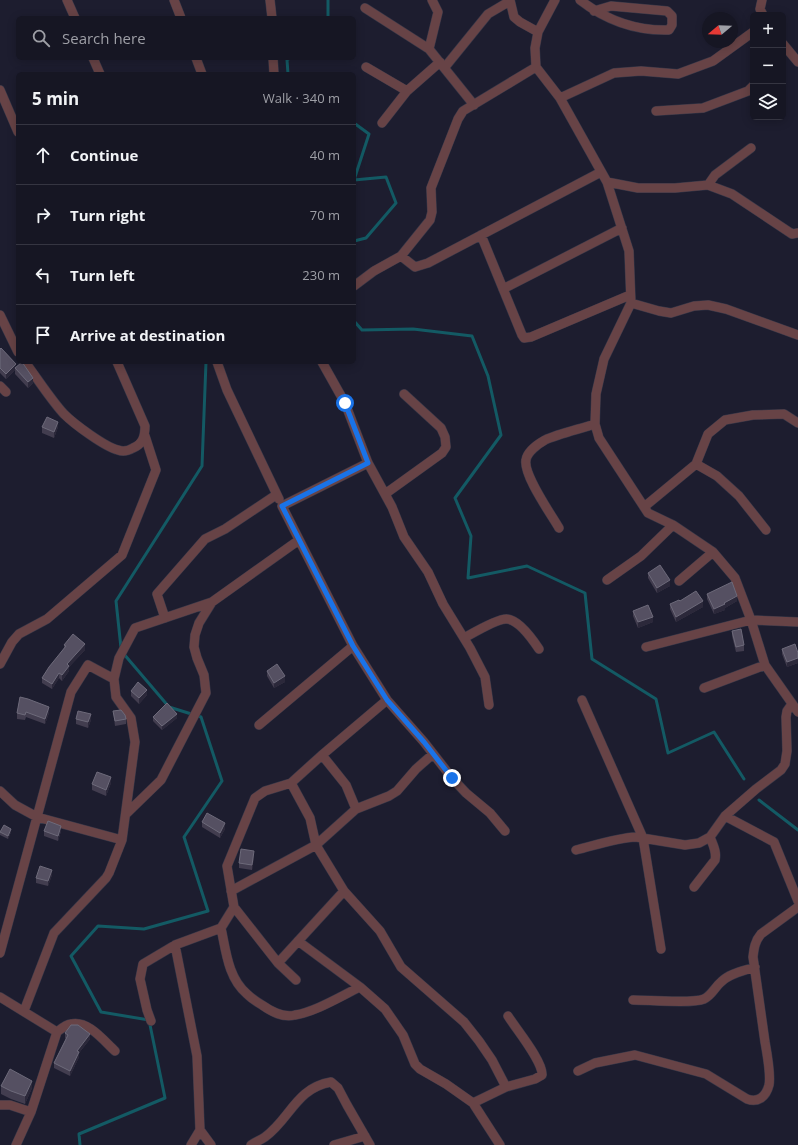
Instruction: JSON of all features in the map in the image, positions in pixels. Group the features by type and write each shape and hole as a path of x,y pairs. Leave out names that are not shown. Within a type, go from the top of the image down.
{"street":[{"path":"67,0 74,16"},
{"path":"174,0 180,16"},
{"path":"270,0 272,16"},
{"path":"429,49 438,12 432,0"},
{"path":"382,123 407,91 442,65 488,14 510,0 514,17 538,32"},
{"path":"554,0 538,32 535,48 536,67 560,98 600,172 607,182 629,251 631,299 604,359 596,394 595,424 599,438 648,513 673,525 712,552 735,578 751,620 765,666 798,712"},
{"path":"574,0 580,0 594,11 617,23 653,31 669,30 672,25 672,16 667,11 610,6 594,11"},
{"path":"762,0 760,9 762,12"},
{"path":"365,8 429,49 474,105"},
{"path":"560,98 614,73 641,71 678,74 714,61 750,34"},
{"path":"786,52 798,62"},
{"path":"94,60 99,72"},
{"path":"197,60 201,72"},
{"path":"273,60 274,72"},
{"path":"366,67 407,91"},
{"path":"356,284 374,271 401,256 430,220 432,212 431,188 458,119 463,111 536,67"},
{"path":"656,111 703,108 750,89"},
{"path":"0,90 16,127"},
{"path":"708,184 715,175 751,148"},
{"path":"401,256 415,267 428,263 600,172"},
{"path":"607,182 638,188 675,188 708,184 732,194 792,234 798,233"},
{"path":"503,289 622,228"},
{"path":"482,235 524,338 631,299 659,311 671,313 694,306 708,305 726,309 798,336"},
{"path":"0,315 16,348"},
{"path":"27,364 64,413 110,448 119,451 127,451 134,448 145,436"},
{"path":"0,664 12,642 19,634 47,619 122,555 156,470 145,436 145,426 118,364"},
{"path":"218,364 227,390 276,495 353,646 387,700 452,778 466,793 490,813 505,831"},
{"path":"323,364 345,403 368,463 392,507 404,537 428,572 443,604 464,638 484,677 489,705"},
{"path":"385,494 442,453 446,447 445,437 441,428 404,394"},
{"path":"644,507 696,464 708,434 725,420 753,415 784,414 798,423"},
{"path":"559,528 525,468 526,458 531,451 544,440 595,424"},
{"path":"282,506 368,463"},
{"path":"696,464 717,476 738,496 766,530"},
{"path":"165,618 157,594 205,539 224,529 276,495"},
{"path":"608,580 641,556 673,525"},
{"path":"24,1012 54,933 109,874 122,840 135,742 131,718 116,697 114,679 119,658 135,628 212,602 299,540"},
{"path":"679,581 712,552"},
{"path":"126,814 161,780 206,693 204,675 194,647 195,634 199,623 212,602"},
{"path":"464,638 507,619 512,620 520,626 539,649"},
{"path":"646,647 751,620 798,622"},
{"path":"259,725 353,646"},
{"path":"0,953 71,692 88,665 114,679"},
{"path":"704,688 765,666"},
{"path":"296,980 278,963 234,907 228,866 255,798 265,791 291,783 387,700"},
{"path":"582,700 643,838 661,949"},
{"path":"576,850 620,838 636,837 685,845 699,843 710,837 725,816 781,770 785,764 788,751 786,718 787,711 792,704"},
{"path":"231,891 316,845 356,810 389,796 396,791 416,769 433,754"},
{"path":"322,755 346,786 356,810"},
{"path":"291,783 310,818 316,845 344,891 380,931 401,967 464,1022 492,1060 506,1087"},
{"path":"0,791 15,805 37,817 122,840"},
{"path":"725,816 774,842 798,901"},
{"path":"694,887 715,860 715,849 710,837"},
{"path":"278,963 344,891"},
{"path":"234,907 222,928 229,968 236,981 246,994 266,1008 282,1016 295,1016 360,987"},
{"path":"578,1071 595,1063 635,1055 706,1074 747,1099 754,1102 758,1100 765,1093 769,1085 767,1056 755,967 754,950 756,940 761,934 798,907"},
{"path":"151,1021 140,979 143,964 175,945 222,928"},
{"path":"298,941 360,987 385,1009 404,1035 415,1064 420,1069 446,1084 473,1103 500,1145"},
{"path":"175,945 197,1056 200,1130 191,1145"},
{"path":"633,1000 682,1001 704,999 709,996 726,978 733,974 755,967"},
{"path":"0,997 57,1032"},
{"path":"473,1103 506,1087 535,1079 542,1075 537,1058 508,1016"},
{"path":"16,1145 31,1112 57,1032 66,1025 72,1023 86,1026 115,1051"},
{"path":"255,1144 265,1137 298,1100 314,1087 331,1082 338,1088 370,1145"},
{"path":"0,1105 10,1105 31,1112"},
{"path":"200,1130 211,1145"},
{"path":"334,1145 365,1136"}],"building":[{"path":"1,348 16,364 6,374 0,368"},
{"path":"20,364 23,364 33,378 28,382 15,368"},
{"path":"47,417 58,422 54,432 42,427"},
{"path":"660,565 670,580 657,588 648,573"},
{"path":"732,582 737,596 714,609 707,594"},
{"path":"696,591 703,601 676,617 670,604 679,600 680,601"},
{"path":"648,605 653,617 638,622 633,611"},
{"path":"741,629 744,645 736,647 732,631"},
{"path":"73,634 85,644 67,664 69,666 62,675 59,673 52,684 42,678"},
{"path":"795,644 798,658 787,662 782,649"},
{"path":"277,664 285,676 274,683 267,671"},
{"path":"138,682 147,690 139,698 131,691"},
{"path":"20,697 49,707 45,719 26,712 25,715 17,713"},
{"path":"167,703 177,714 162,726 153,717"},
{"path":"121,710 126,719 115,721 113,711"},
{"path":"78,711 91,714 88,722 76,719"},
{"path":"97,772 111,777 106,790 92,784"},
{"path":"207,813 225,823 220,833 202,822"},
{"path":"48,821 61,826 58,836 44,831"},
{"path":"4,825 11,829 8,836 0,832"},
{"path":"241,849 254,851 252,865 239,863"},
{"path":"40,866 52,870 48,881 36,878"},
{"path":"71,1025 78,1025 90,1034 77,1051 79,1052 70,1071 54,1063 68,1035 65,1033"},
{"path":"10,1069 32,1081 25,1096 1,1086"}],"waterway":[{"path":"328,0 328,16"},
{"path":"287,60 288,72"},
{"path":"356,124 369,134 356,174"},
{"path":"356,180 386,177 396,203 366,238 356,240"},
{"path":"356,323 362,330 413,329 472,336 488,376 501,435 455,498 471,536 468,578 527,566 585,593 592,659 656,699 668,753 714,732 744,779"},
{"path":"121,648 116,601 202,466 206,364"},
{"path":"80,1145 79,1134 165,1098 149,1020 101,1012 71,956 98,926 144,929 208,911 184,837 222,781 201,717 169,707 123,653"},
{"path":"759,800 798,830"}],"route":[{"path":"345,403 368,463 282,506 353,646 387,700 424,742 452,778"}]}
